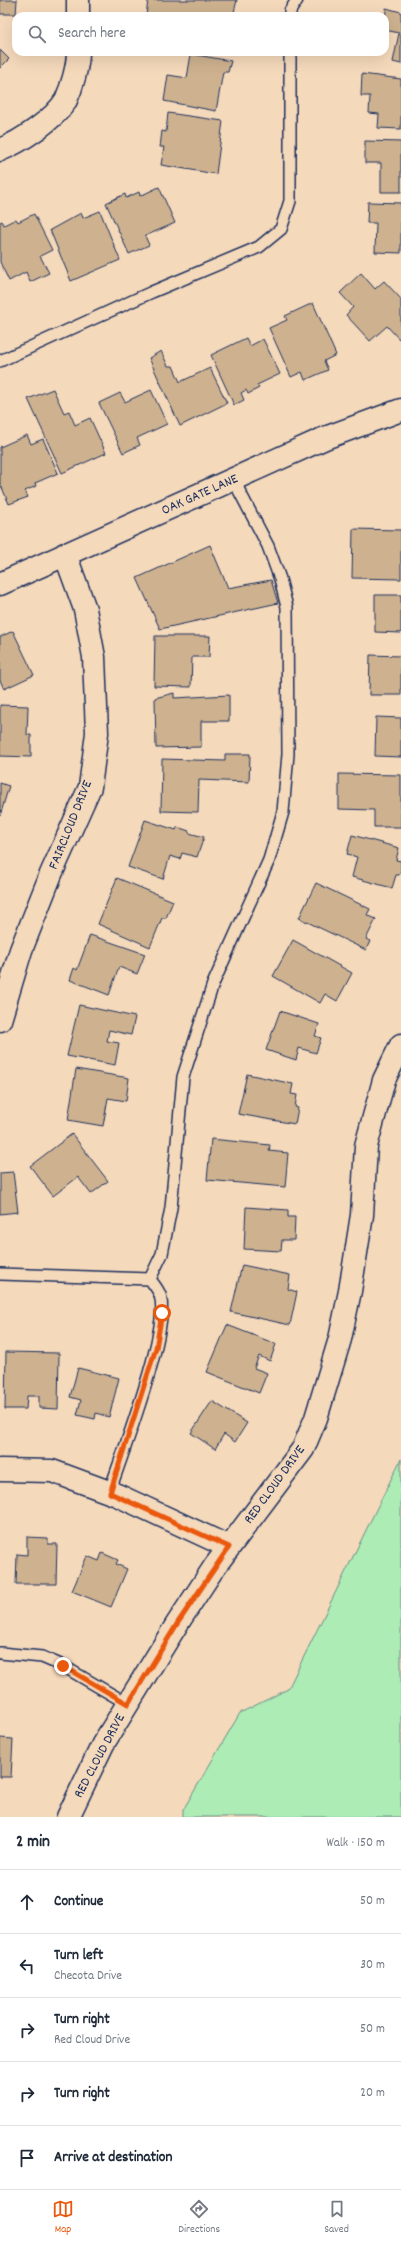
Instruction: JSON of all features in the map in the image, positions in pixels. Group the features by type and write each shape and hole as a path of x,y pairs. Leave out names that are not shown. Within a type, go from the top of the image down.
{"street":[{"path":"78,0 78,12"},
{"path":"0,150 10,146 50,118 65,100 78,56"},
{"name":"OAK GATE LANE","path":"0,584 234,480 324,438 401,410"},
{"name":"FAIRCLOUD DRIVE","path":"0,1020 21,950 51,874 90,787 97,733 94,657 85,609 65,554"},
{"name":"RED CLOUD DRIVE","path":"68,1817 104,1744 181,1617 229,1547 303,1449 316,1418 340,1339 350,1291 362,1215 366,1146 384,1080 401,1044"},
{"path":"0,1470 52,1471 110,1493 229,1547"}],"lane":[{"path":"290,12 297,0"},
{"path":"0,360 152,292 259,247 281,229 290,201 290,56"},
{"path":"150,1279 162,1254 171,1208 183,1077 213,984 269,860 283,812 288,754 287,607 280,578 268,546 234,480"},
{"path":"0,1274 150,1279"},
{"path":"110,1493 156,1348 162,1313 160,1294 150,1279"},
{"path":"0,1653 42,1657 63,1666 128,1704"}],"green space":[{"path":"401,1459 401,1817 183,1817 183,1810 240,1713 288,1689"}],"building":[{"path":"0,0 17,0 16,12 12,12 12,14 0,14"},
{"path":"148,0 237,0 234,12 146,12"},
{"path":"386,8 401,12 401,64 393,62 399,33 389,31 389,12 386,12"},
{"path":"0,50 9,59 0,68"},
{"path":"191,56 202,56 231,61 228,72 223,72 216,111 164,101 168,75 187,78"},
{"path":"362,74 401,79 401,129 378,128 379,114 369,113 370,96 361,96"},
{"path":"168,113 223,121 216,174 161,165 164,147 160,147 162,131 166,132"},
{"path":"365,141 401,142 401,192 381,192 381,163 365,163"},
{"path":"159,187 175,223 145,236 149,245 129,254 106,203 125,194 126,198 139,192 140,196"},
{"path":"368,202 401,203 401,253 375,252 376,223 367,223"},
{"path":"100,211 120,260 71,281 50,230 81,213 83,218"},
{"path":"34,214 52,250 40,256 49,273 30,282 26,272 9,281 0,262 0,222 2,221 4,225 16,219 18,222"},
{"path":"361,273 375,289 384,281 401,299 401,337 399,339 387,326 370,341 346,315 353,307 340,293"},
{"path":"313,303 336,355 324,361 328,370 305,380 302,372 291,377 269,328 287,320 285,316"},
{"path":"246,338 250,346 263,339 280,374 257,385 259,388 248,394 246,390 241,393 244,400 234,405 211,355"},
{"path":"161,351 168,366 173,366 180,382 210,368 227,403 180,426 149,358"},
{"path":"53,389 64,413 69,411 75,425 90,418 106,453 62,473 28,399"},
{"path":"151,390 167,424 137,438 140,445 123,453 99,403 120,393 125,402"},
{"path":"27,435 31,444 43,439 58,473 35,483 36,486 25,491 28,497 9,504 0,483 0,447"},
{"path":"353,529 401,530 401,579 352,578"},
{"path":"210,545 228,588 271,580 278,603 160,629 137,578"},
{"path":"375,595 401,595 401,633 375,632"},
{"path":"13,631 34,675 4,689 0,680 0,637"},
{"path":"155,636 210,636 209,657 192,657 191,687 154,686"},
{"path":"370,655 401,656 401,695 369,695"},
{"path":"174,693 174,698 229,695 229,721 201,721 201,747 156,748 155,698"},
{"path":"0,705 28,706 27,735 31,735 31,757 0,756"},
{"path":"376,717 401,718 401,757 375,756"},
{"path":"225,754 250,754 249,782 199,780 198,812 161,811 162,759 225,761"},
{"path":"339,774 401,775 401,827 374,827 374,810 339,809"},
{"path":"0,783 9,786 0,816"},
{"path":"145,820 176,830 177,827 189,831 189,833 204,837 197,857 182,853 180,859 170,856 163,879 128,867"},
{"path":"352,835 399,848 396,860 401,861 401,870 399,875 396,875 392,888 352,877 357,857 347,854"},
{"path":"117,878 173,901 166,918 162,918 150,947 98,924"},
{"path":"316,883 370,909 367,915 376,919 366,939 370,941 366,950 299,918"},
{"path":"90,935 145,954 137,974 119,967 109,995 70,980 74,968 77,970"},
{"path":"293,940 352,973 337,1001 325,994 320,1003 273,976"},
{"path":"79,1005 135,1017 131,1035 109,1030 107,1041 119,1043 115,1065 67,1056"},
{"path":"280,1011 319,1024 315,1036 321,1038 316,1053 299,1048 296,1060 266,1050"},
{"path":"76,1069 129,1078 126,1101 108,1098 103,1126 68,1120"},
{"path":"247,1074 293,1084 291,1094 297,1095 295,1107 298,1108 295,1124 238,1114"},
{"path":"72,1134 108,1181 91,1194 78,1177 53,1196 30,1166"},
{"path":"211,1139 270,1145 269,1151 288,1153 285,1187 207,1180"},
{"path":"13,1172 18,1212 0,1214 0,1173"},
{"path":"246,1207 288,1210 288,1217 295,1217 294,1240 282,1240 281,1251 244,1249"},
{"path":"242,1265 290,1275 288,1289 297,1292 290,1325 231,1312"},
{"path":"227,1325 276,1344 270,1361 259,1356 254,1368 267,1373 259,1393 207,1372"},
{"path":"6,1352 59,1353 58,1409 39,1408 39,1396 27,1396 26,1409 5,1409"},
{"path":"78,1368 119,1378 109,1417 96,1413 95,1419 77,1415 81,1400 70,1397"},
{"path":"212,1401 247,1423 235,1442 224,1434 215,1449 191,1433"},
{"path":"27,1537 48,1538 48,1544 57,1544 56,1584 16,1584 17,1554 27,1555"},
{"path":"102,1553 118,1560 116,1564 127,1569 111,1607 72,1591 87,1556 99,1561"},
{"path":"0,1738 13,1739 11,1777 0,1777"}],"route":[{"path":"63,1666 128,1704 177,1624 229,1547 110,1493 156,1348 162,1313"}]}
